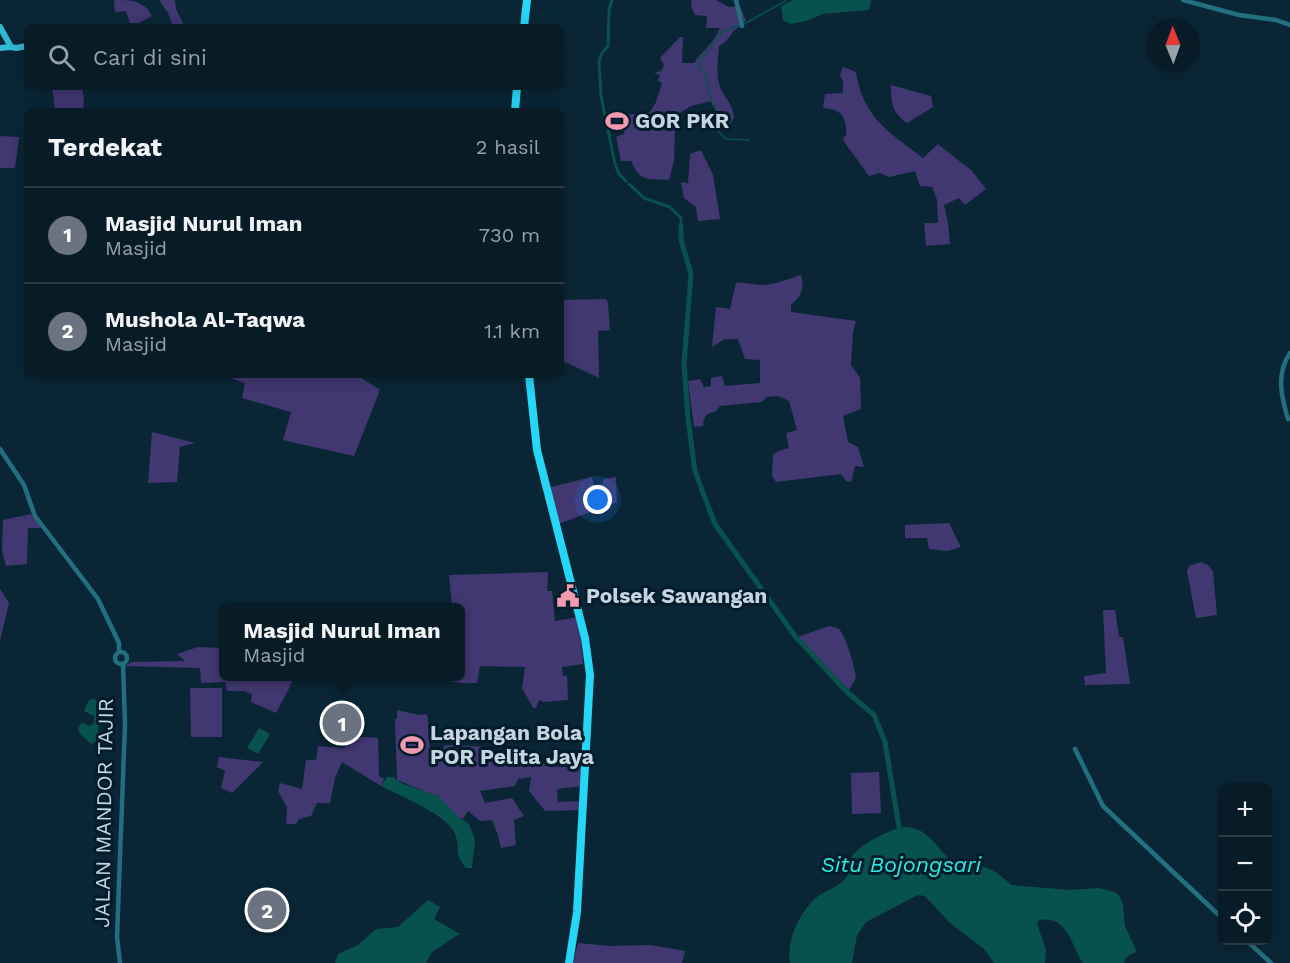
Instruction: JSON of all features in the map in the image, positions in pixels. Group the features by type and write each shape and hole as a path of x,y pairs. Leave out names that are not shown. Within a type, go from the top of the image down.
{"highway":[{"path":"522,24 525,0"},
{"path":"513,108 516,90"},
{"path":"531,378 535,442 572,582 588,654 590,684 586,788 575,941 571,963"}],"main road":[{"path":"0,27 11,47"},
{"path":"0,48 24,47"}],"street":[{"path":"736,0 741,24"},
{"path":"1183,0 1239,15 1276,20 1290,25"},
{"path":"1288,419 1281,392 1281,379 1284,363 1290,354"},
{"path":"0,448 24,485 35,516 98,599 119,643 119,652 115,659 117,663 123,664 127,661 127,657 125,653 119,652"},
{"name":"JALAN MANDOR TAJIR","path":"120,963 117,937 125,724 123,664"},
{"path":"1075,749 1103,806 1218,914"},
{"path":"1251,945 1271,963"}],"shaded area":[{"path":"114,0 141,4 152,16 139,23 130,23 126,11 115,12"},
{"path":"159,0 175,0 176,9 184,24 172,24"},
{"path":"692,0 716,0 729,7 740,6 746,21 740,23 741,26 719,46 718,80 731,106 734,118 725,130 717,129 713,123 717,111 712,101 691,106 678,114 673,114 674,161 669,180 650,179 638,173 631,161 621,161 616,137 624,134 626,115 650,112 662,83 658,81 660,75 654,73 661,71 664,65 660,58 680,37 683,37 682,63 694,63 718,33 720,28 706,28 707,16 695,15 691,6"},
{"path":"843,67 856,72 859,88 871,113 889,131 923,158 938,144 972,171 986,189 965,205 959,198 944,205 950,244 926,246 924,223 938,223 937,200 932,187 920,186 915,171 889,177 880,173 869,176 845,143 843,137 846,136 846,124 842,115 835,110 823,108 825,94 843,93 843,81 840,75"},
{"path":"891,85 931,96 933,107 907,123 893,107"},
{"path":"52,90 82,90 83,108 55,108"},
{"path":"0,136 19,137 15,168 0,168"},
{"path":"701,150 713,175 720,219 698,221 696,207 684,198 681,182 688,183 690,154"},
{"path":"801,275 802,288 800,295 791,305 791,312 856,321 851,365 860,378 861,409 843,416 848,442 858,447 864,467 855,466 851,482 846,481 841,474 776,482 772,476 773,455 789,448 786,433 797,430 789,401 778,396 766,397 762,402 720,406 715,412 706,416 703,426 694,427 688,381 700,379 704,387 711,386 711,378 722,376 725,386 760,383 760,360 745,359 738,339 725,339 712,347 716,307 730,309 736,283 766,285"},
{"path":"606,299 608,303 610,330 598,331 599,378 564,361 564,300"},
{"path":"362,378 380,390 354,456 283,440 291,412 242,398 245,383 233,379"},
{"path":"152,432 195,443 180,447 177,482 148,483"},
{"path":"592,477 594,485 603,484 603,479 616,477 617,502 556,525 546,488"},
{"path":"31,514 42,528 28,528 27,564 6,566 2,551 3,520"},
{"path":"949,523 961,547 948,551 929,549 927,538 905,538 905,525"},
{"path":"1201,562 1213,571 1217,615 1196,618 1187,571 1189,566"},
{"path":"548,572 547,591 552,591 555,621 579,617 583,664 562,667 563,676 567,676 568,700 544,702 539,700 536,708 533,708 522,688 525,667 480,666 477,683 450,681 465,681 465,603 452,603 449,575"},
{"path":"0,589 9,603 0,641"},
{"path":"1103,610 1115,610 1119,637 1123,637 1130,684 1085,685 1084,676 1106,673"},
{"path":"829,626 839,629 850,652 856,678 849,690 798,637"},
{"path":"198,647 219,648 219,681 293,681 276,713 251,702 252,694 244,691 227,691 225,682 201,683 200,668 124,666 132,662 185,661 177,654"},
{"path":"190,688 222,688 222,737 191,737"},
{"path":"397,710 419,715 427,714 429,741 434,755 441,755 446,745 478,746 490,750 498,758 541,760 545,766 583,768 583,786 557,789 558,802 582,801 582,810 545,811 529,791 531,777 518,779 515,786 480,791 485,803 512,798 524,816 514,820 516,845 501,848 492,820 480,821 468,811 463,819 458,817 437,795 397,780 395,719 397,719"},
{"path":"347,736 378,738 379,776 384,779 381,786 342,762 335,778 330,803 317,803 311,816 299,819 296,824 286,824 287,807 278,791 280,783 302,789 306,760 316,760 318,746 345,748"},
{"path":"219,757 263,762 232,793 221,788 225,771 217,767"},
{"path":"879,772 881,813 852,814 851,773"},
{"path":"578,943 611,946 650,945 685,951 682,963 573,963"}],"water":[{"path":"793,0 871,0 868,10 823,14 790,24 783,20 781,6"},
{"path":"94,699 99,702 100,719 96,742 91,744 80,734 78,728 82,723 90,726 94,723 94,716 84,711 89,700"},
{"path":"259,728 270,734 258,754 247,748"},
{"path":"387,777 393,777 401,783 437,795 458,817 469,824 475,840 472,868 466,868 458,855 455,834 443,819 381,786"},
{"name":"Situ Bojongsari","path":"905,827 923,832 946,856 961,866 985,867 1011,885 1069,890 1098,888 1115,892 1123,904 1125,926 1137,952 1129,956 1124,963 1083,963 1063,927 1057,922 1039,920 1037,924 1046,950 1045,963 994,963 984,949 950,923 925,896 918,895 866,922 857,935 852,963 790,963 792,936 811,902 846,878 852,856 862,847 884,834"},
{"path":"428,900 440,907 434,919 462,935 459,934 432,952 426,963 335,963 338,954 358,945 376,929 398,927"}],"waterway":[{"path":"612,0 609,10 608,46 599,61 601,96 615,164 619,174 626,181"},
{"path":"744,24 787,0"},
{"path":"739,25 722,32 700,60 699,68 705,74 711,100 717,113 713,126 726,139 749,140"},
{"path":"629,184 644,198 670,207 681,218 681,223"},
{"path":"681,226 681,240 691,274 684,364 695,471 715,524 795,636 847,692 874,715 885,742 899,827"}],"place":[{"name":"GOR PKR","path":"617,121"},
{"name":"Polsek Sawangan","path":"568,596"},
{"name":"Masjid Nurul Iman","path":"342,723"},
{"name":"Lapangan Bola POR Pelita Jaya","path":"412,745"},
{"name":"Mushola Al-Taqwa","path":"267,910"}]}
